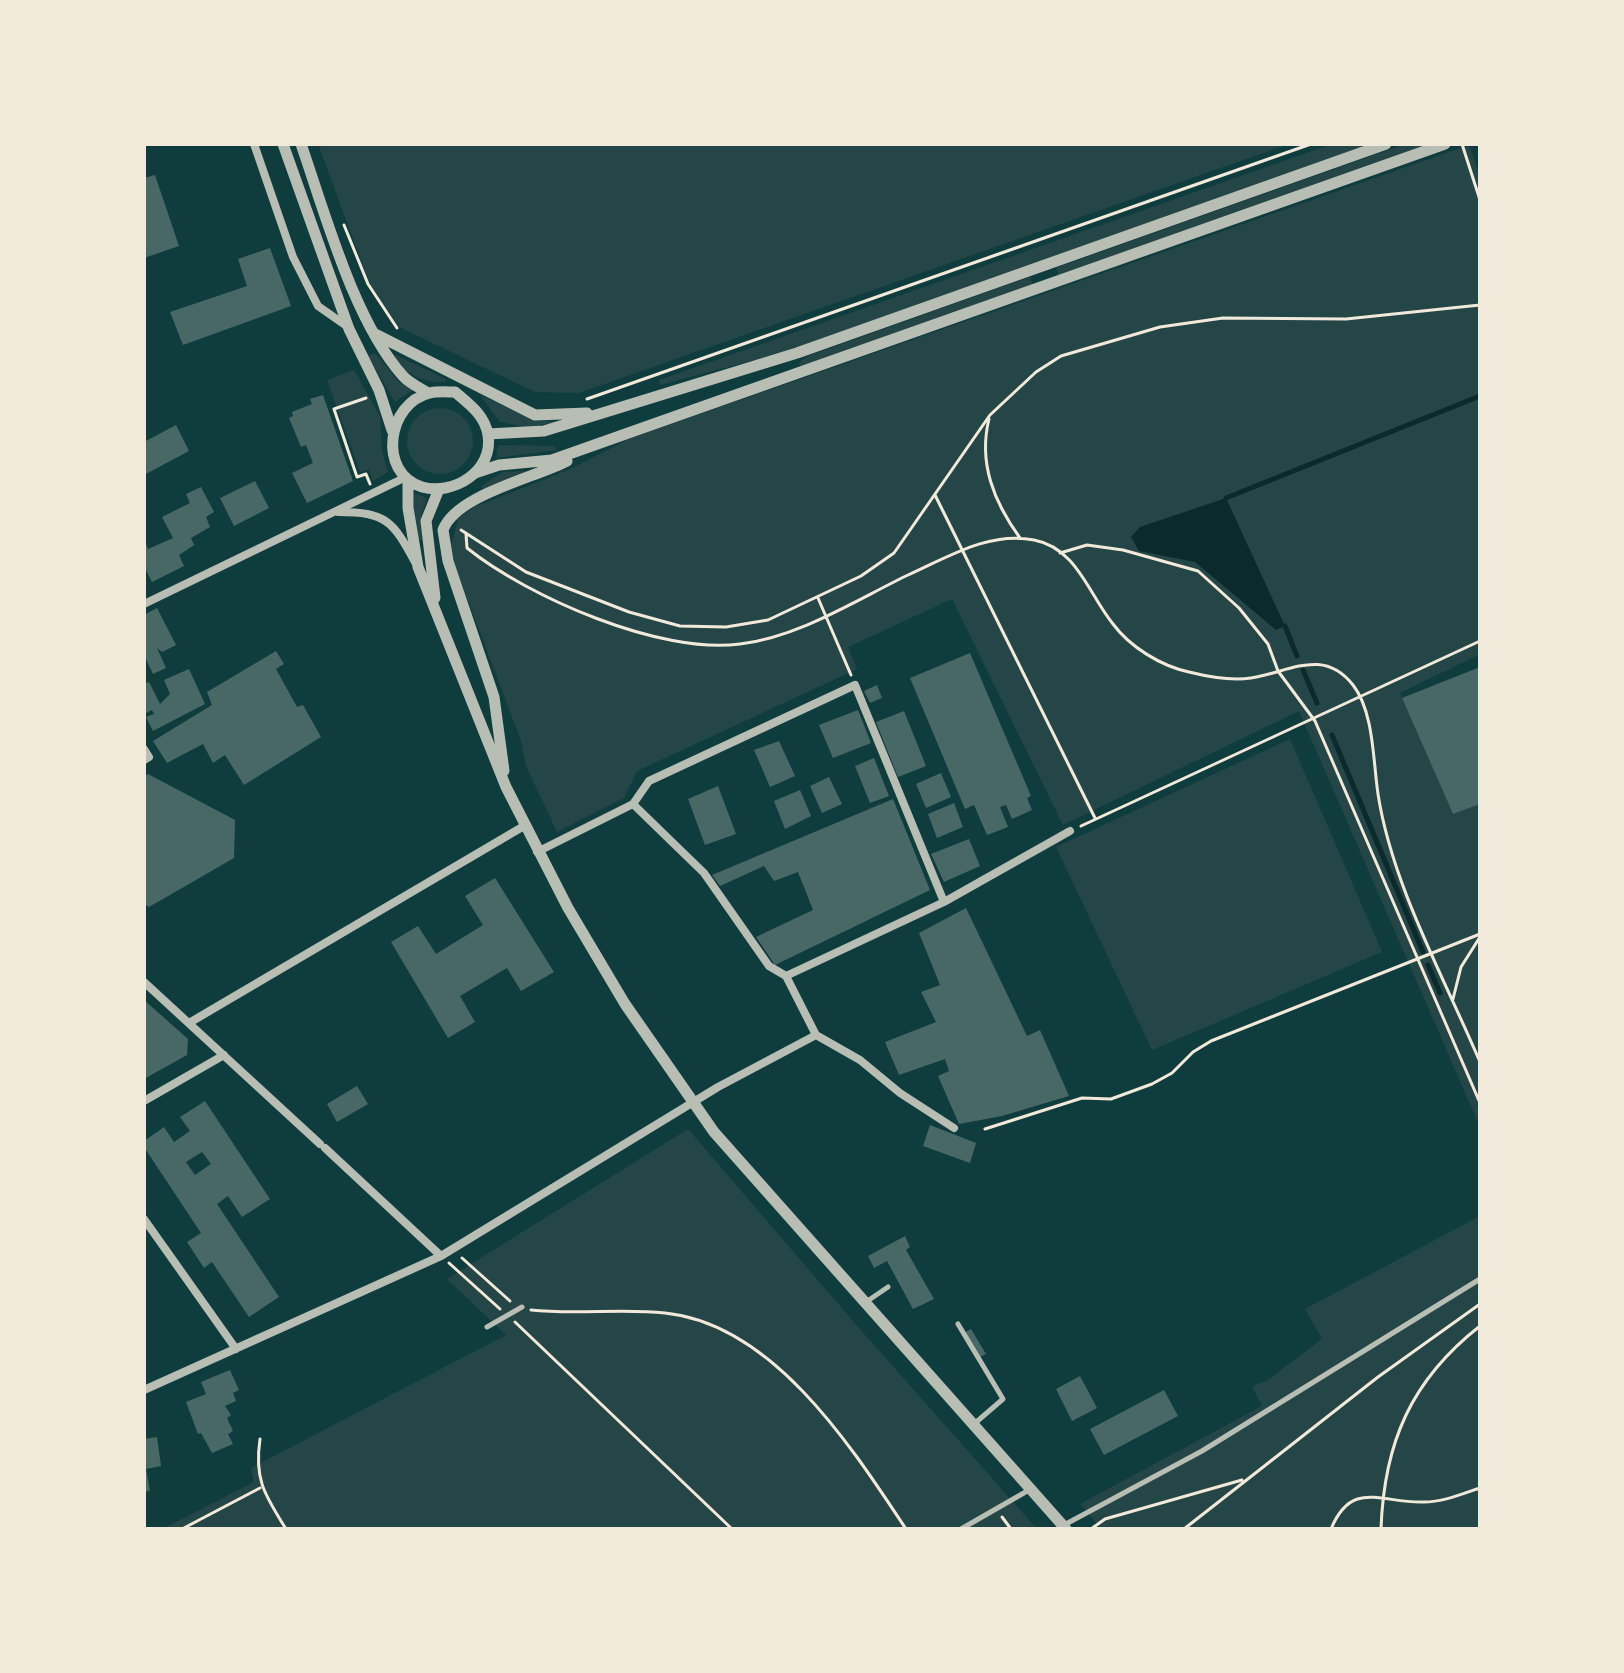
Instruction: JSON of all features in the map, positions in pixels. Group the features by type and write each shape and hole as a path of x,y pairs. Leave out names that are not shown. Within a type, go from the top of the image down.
{"street":[{"path":"254,144 293,257 318,306 349,329"},
{"path":"283,144 349,329 382,398 392,430 394,456 406,479 418,567"},
{"path":"301,144 338,251 374,334 404,377 428,393"},
{"path":"488,434 544,431 797,353 1386,144"},
{"path":"144,604 406,479 439,489 457,486 475,473 499,465 552,460 1445,144"},
{"path":"374,334 535,415 603,413"},
{"path":"392,430 403,411 428,393 455,392 478,411 488,434 487,454 475,473"},
{"path":"506,787 494,697 448,561 443,530 446,522 474,499 545,472 622,434"},
{"path":"439,489 426,521 439,621"},
{"path":"333,512 370,512 396,526 418,567 506,787 537,852 595,956 692,1104 862,1304 1064,1527"},
{"path":"537,852 633,804 649,781 855,685 944,902"},
{"path":"144,749 149,757 144,760"},
{"path":"633,804 704,873 769,966 786,976 816,1035 860,1060 900,1093 954,1128"},
{"path":"189,1023 524,826"},
{"path":"786,976 944,902 1070,831"},
{"path":"144,982 441,1256"},
{"path":"144,1390 441,1256 692,1104 816,1035"},
{"path":"144,1101 224,1055"},
{"path":"144,1219 236,1349"}],"lane":[{"path":"1064,1527 1202,1451 1480,1279"},
{"path":"862,1304 888,1287"},
{"path":"487,1327 522,1307"},
{"path":"958,1324 1003,1399 973,1425"},
{"path":"961,1529 998,1511 1030,1490"}],"path":[{"path":"583,400 1311,144"},
{"path":"1462,144 1480,200"},
{"path":"342,220 368,284 398,330"},
{"path":"1480,305 1346,319 1223,318 1160,327 1061,356 1036,372 990,415 946,474 894,553 861,576 768,620 726,627 680,626 575,594 526,572 466,534 467,548 531,590 598,619 685,642 739,645 790,631 964,549 1000,537 1038,540 1070,559 1113,625 1149,656 1185,672 1231,680 1306,663 1324,663 1343,673 1361,699 1389,848 1480,1062"},
{"path":"990,415 984,441 989,480 1003,515 1021,539"},
{"path":"935,495 1096,820"},
{"path":"1060,553 1087,545 1111,548 1198,571 1239,608 1268,644 1278,671 1315,721 1480,1103"},
{"path":"818,598 855,685"},
{"path":"1070,831 1315,721 1480,641"},
{"path":"985,1129 1082,1098 1111,1099 1152,1084 1172,1073 1193,1052 1211,1041 1480,935"},
{"path":"1453,999 1461,967 1480,935"},
{"path":"454,1248 501,1294 522,1307 563,1314 663,1313 698,1319 735,1336 771,1364 826,1419 906,1529"},
{"path":"441,1256 730,1529"},
{"path":"1184,1529 1245,1479 1480,1304"},
{"path":"1381,1529 1388,1462 1409,1405 1435,1368 1480,1326"},
{"path":"260,1439 256,1465 261,1487 286,1529"},
{"path":"1091,1529 1105,1519 1245,1479"},
{"path":"182,1529 261,1487"},
{"path":"1331,1529 1340,1512 1356,1497 1427,1503 1480,1488"},
{"path":"998,1511 1011,1529"}],"shaded area":[{"path":"318,144 1289,144 579,393 535,392 399,327 369,282"},
{"path":"1332,144 1375,144 792,350 660,385 659,380"},
{"path":"1405,144 1431,144 1059,276 1056,268"},
{"path":"1469,145 1480,175 1480,654 1400,693 1453,814 1480,804 1480,1127 1299,711 1063,825 952,599 848,647 857,669 637,771 624,798 557,832 526,766 521,741 456,568 451,546 458,519 474,507 568,470 629,439"},
{"path":"1030,277 1033,285 801,367 799,363 808,356"},
{"path":"389,352 446,379 445,382 427,381 413,375"},
{"path":"375,353 399,382 413,390 395,402 368,356"},
{"path":"354,370 380,416 382,451 388,472 373,481 369,470 360,472 327,380"},
{"path":"480,395 534,420 558,422 526,427 500,422"},
{"path":"434,408 446,408 458,413 468,423 473,441 471,454 458,469 446,474 434,474 422,469 412,459 407,447 407,435 412,423 422,413"},
{"path":"498,445 554,446 557,450 496,458"},
{"path":"531,471 483,490 481,486 503,472"},
{"path":"414,493 427,498 421,516 422,540 415,540"},
{"path":"1226,498 1285,626 1276,630 1195,562 1139,551 1131,537 1140,527"},
{"path":"1290,739 1382,952 1152,1050 1056,847"},
{"path":"688,1129 1037,1529 162,1529 254,1482 251,1468 506,1335 447,1279"},
{"path":"1480,1216 1480,1529 1102,1529 1080,1504 1262,1406 1252,1387 1269,1379 1322,1339 1305,1309"}],"building":[{"path":"155,175 179,246 144,258 144,178"},
{"path":"270,248 291,306 183,345 170,312 247,286 238,259"},
{"path":"323,395 353,481 307,503 292,473 313,463 306,445 301,447 289,418 293,416 292,412 312,404 310,399"},
{"path":"176,425 189,451 144,475 144,442"},
{"path":"255,481 269,508 234,526 220,498"},
{"path":"201,487 214,512 206,517 210,527 191,538 194,545 179,555 184,566 152,582 144,566 144,539 148,549 173,538 162,517 190,503 186,494"},
{"path":"157,608 176,645 162,652 157,648 166,668 153,674 144,655 144,615"},
{"path":"276,651 284,664 276,669 297,707 303,705 321,737 244,785 225,755 213,763 203,744 167,763 153,741 212,705 207,692"},
{"path":"970,653 1031,796 1027,798 1032,810 1012,819 1006,805 1000,807 1008,827 987,835 974,805 965,809 910,678"},
{"path":"1480,667 1480,804 1453,814 1402,698"},
{"path":"189,669 205,704 153,731 146,717 154,714 152,710 144,714 144,684 149,682 160,704 170,694 164,680"},
{"path":"877,685 882,698 870,703 864,691"},
{"path":"858,710 871,743 833,758 819,725"},
{"path":"904,711 926,766 898,777 876,722"},
{"path":"779,741 795,776 770,787 754,750"},
{"path":"874,758 889,796 870,803 855,766"},
{"path":"941,773 951,797 926,808 916,784"},
{"path":"148,774 235,820 234,858 149,907 144,904 144,776"},
{"path":"829,777 842,804 822,813 810,786"},
{"path":"718,786 736,834 705,845 688,799"},
{"path":"800,790 811,816 785,829 774,801"},
{"path":"893,799 930,890 775,965 756,937 813,910 798,872 774,881 764,866 720,886 712,875"},
{"path":"954,803 963,827 937,838 928,814"},
{"path":"969,839 980,866 944,882 931,854"},
{"path":"495,878 554,972 521,991 507,968 460,996 475,1022 448,1038 391,942 418,926 436,954 483,925 465,896"},
{"path":"966,908 1027,1036 1040,1030 1069,1096 1002,1116 959,1124 938,1076 949,1071 945,1059 899,1075 885,1042 936,1022 921,992 940,985 919,933"},
{"path":"144,1000 188,1039 187,1055 144,1079"},
{"path":"357,1086 368,1104 337,1122 327,1104"},
{"path":"205,1101 270,1199 242,1217 228,1196 217,1204 279,1297 249,1317 212,1262 204,1268 187,1242 201,1233 144,1147 144,1141 164,1127 174,1142 190,1131 180,1117","holes":["202,1152 211,1164 195,1175 186,1162"]},
{"path":"930,1125 976,1143 970,1163 923,1146"},
{"path":"905,1236 910,1247 906,1250 934,1299 913,1309 887,1261 874,1268 868,1256"},
{"path":"971,1329 986,1354 976,1359 962,1334"},
{"path":"230,1370 239,1390 233,1393 236,1401 225,1406 231,1415 227,1418 233,1431 228,1434 233,1444 212,1453 201,1433 198,1434 186,1402 206,1394 201,1382"},
{"path":"1080,1376 1097,1408 1072,1421 1056,1389"},
{"path":"1164,1390 1178,1416 1104,1455 1090,1429"},
{"path":"157,1437 161,1466 146,1469 150,1490 144,1493 144,1439"}],"waterway":[{"path":"1226,498 1480,396"},
{"path":"1285,626 1297,656"},
{"path":"1303,670 1317,703"},
{"path":"1332,735 1423,952"},
{"path":"1428,965 1440,993"}]}
